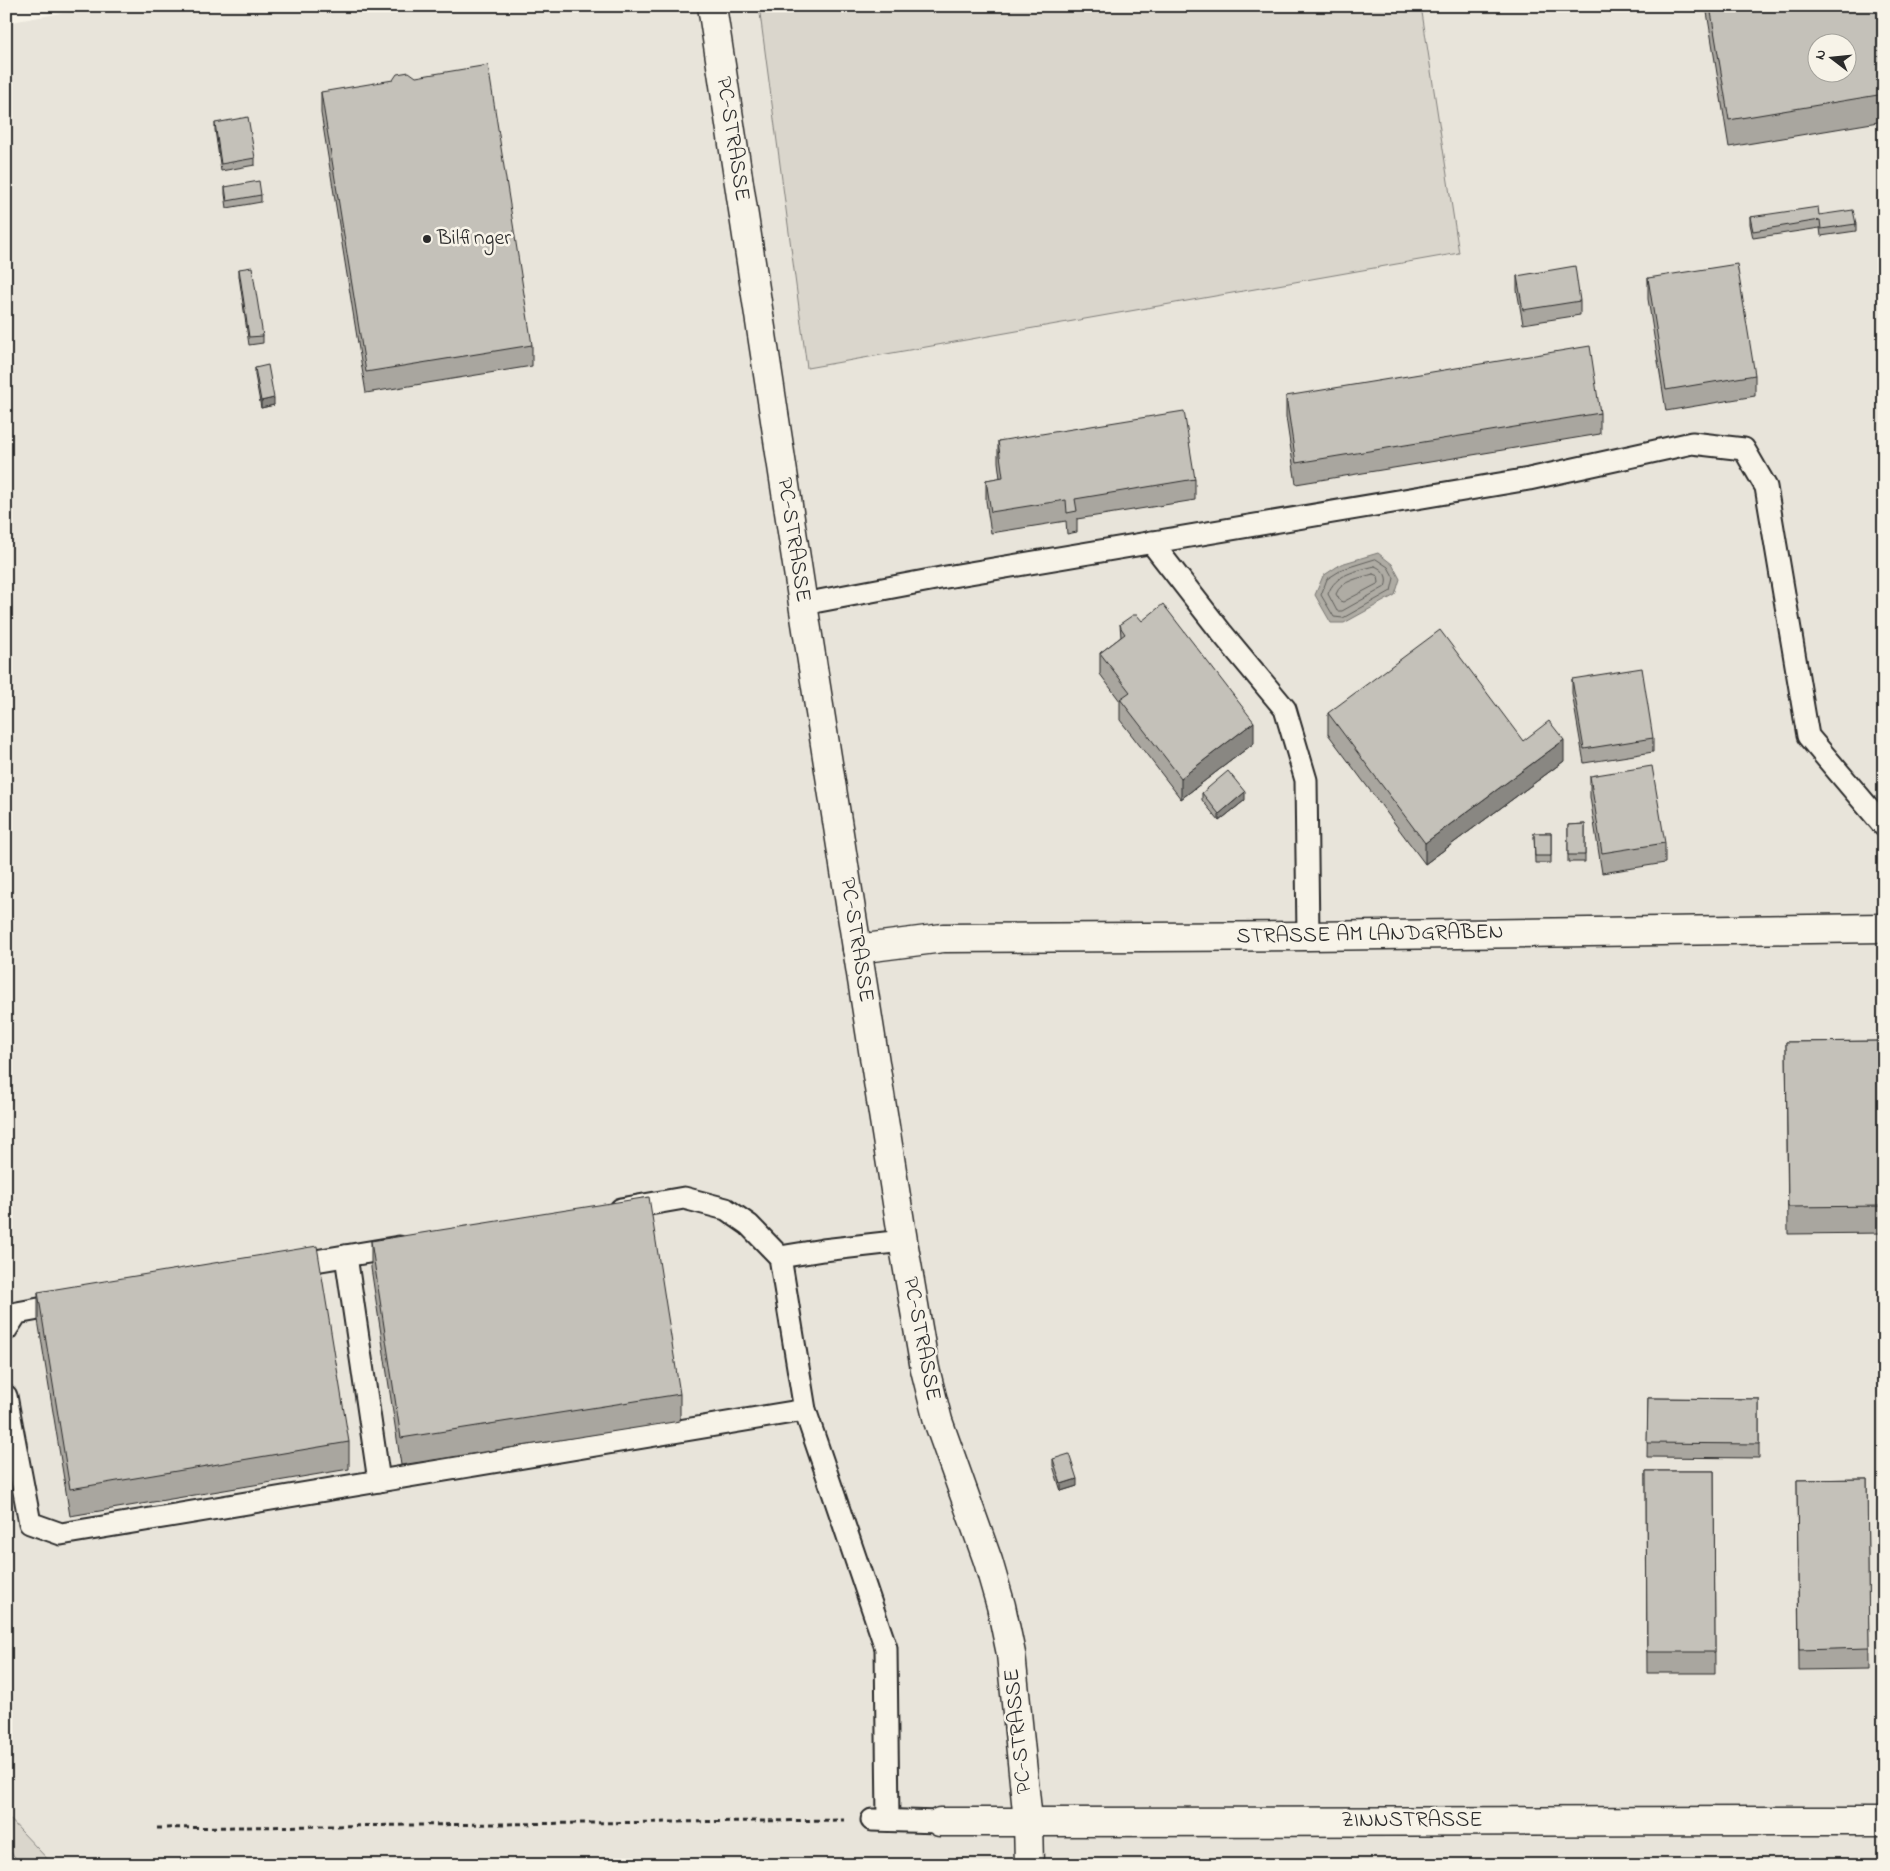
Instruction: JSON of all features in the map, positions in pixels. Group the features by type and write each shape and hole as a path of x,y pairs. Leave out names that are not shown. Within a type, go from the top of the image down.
{"street":[{"name":"PC-STRASSE","path":"712,6 903,1241 925,1369 938,1421 988,1561 1003,1615 1011,1654 1028,1821 1029,1865"},
{"name":"STRASSE AM LANDGRABEN","path":"857,949 943,938 1308,936 1884,928"},
{"name":"ZINNSTRASSE","path":"940,1822 1884,1821"}],"lane":[{"path":"803,604 937,578 1529,479 1692,443 1744,449 1766,486 1808,736 1884,826"},
{"path":"1151,542 1285,709 1306,780 1308,936"},
{"path":"598,1213 684,1198 726,1209 748,1225 780,1257 805,1410 886,1648 880,1820 940,1822"},
{"path":"780,1257 903,1241"},
{"path":"269,1269 414,1244"},
{"path":"346,1256 379,1481"},
{"path":"6,1330 17,1313 85,1301"},
{"path":"6,1396 30,1523 61,1534 805,1410"}],"path":[{"path":"157,1828 880,1820"}],"shaded area":[{"path":"101,6 1884,6 1884,1865 53,1865 6,1815 6,23"},
{"path":"759,6 1421,6 1459,253 807,368"},
{"path":"6,1815 53,1865 22,1865 6,1847"}],"water":[{"path":"1378,553 1392,564 1400,579 1395,595 1344,623 1331,623 1315,595 1323,576 1341,564"}],"building":[{"path":"1710,6 1884,6 1884,94 1729,120"},
{"name":"Bilfinger","path":"488,65 532,345 366,372 321,92 393,80 397,74 409,72 416,77"},
{"path":"248,117 255,158 221,164 215,123"},
{"path":"259,181 261,195 227,201 225,187"},
{"path":"1818,207 1819,215 1853,210 1856,224 1821,229 1820,220 1753,231 1750,217"},
{"path":"1737,264 1755,375 1666,390 1648,278"},
{"path":"1575,266 1580,301 1523,310 1517,276"},
{"path":"252,267 263,336 249,337 239,269"},
{"path":"1590,346 1600,413 1296,463 1286,396"},
{"path":"268,365 274,398 261,401 255,368"},
{"path":"1184,411 1195,479 1075,499 1077,511 1067,513 1066,500 991,512 986,480 1003,477 998,441"},
{"path":"1163,604 1254,722 1181,778 1120,699 1130,692 1100,653 1125,634 1120,624 1133,615 1137,615 1142,621"},
{"path":"1440,630 1523,741 1549,721 1564,740 1425,843 1328,713"},
{"path":"1642,668 1653,738 1584,749 1572,679"},
{"path":"1652,766 1665,843 1602,853 1590,776"},
{"path":"1228,771 1245,792 1219,814 1202,793"},
{"path":"1585,824 1585,855 1568,855 1568,825"},
{"path":"1534,833 1551,833 1551,856 1535,856"},
{"path":"1884,1041 1884,1206 1788,1207 1786,1042"},
{"path":"649,1197 680,1394 401,1438 371,1241"},
{"path":"317,1246 349,1442 70,1489 38,1292"},
{"path":"1648,1398 1759,1399 1759,1444 1647,1443"},
{"path":"1069,1454 1077,1479 1061,1484 1053,1459"},
{"path":"1646,1471 1714,1471 1715,1652 1647,1652"},
{"path":"1867,1479 1869,1648 1799,1650 1797,1480"}],"place":[{"name":"Bilfinger","path":"427,239"}]}
